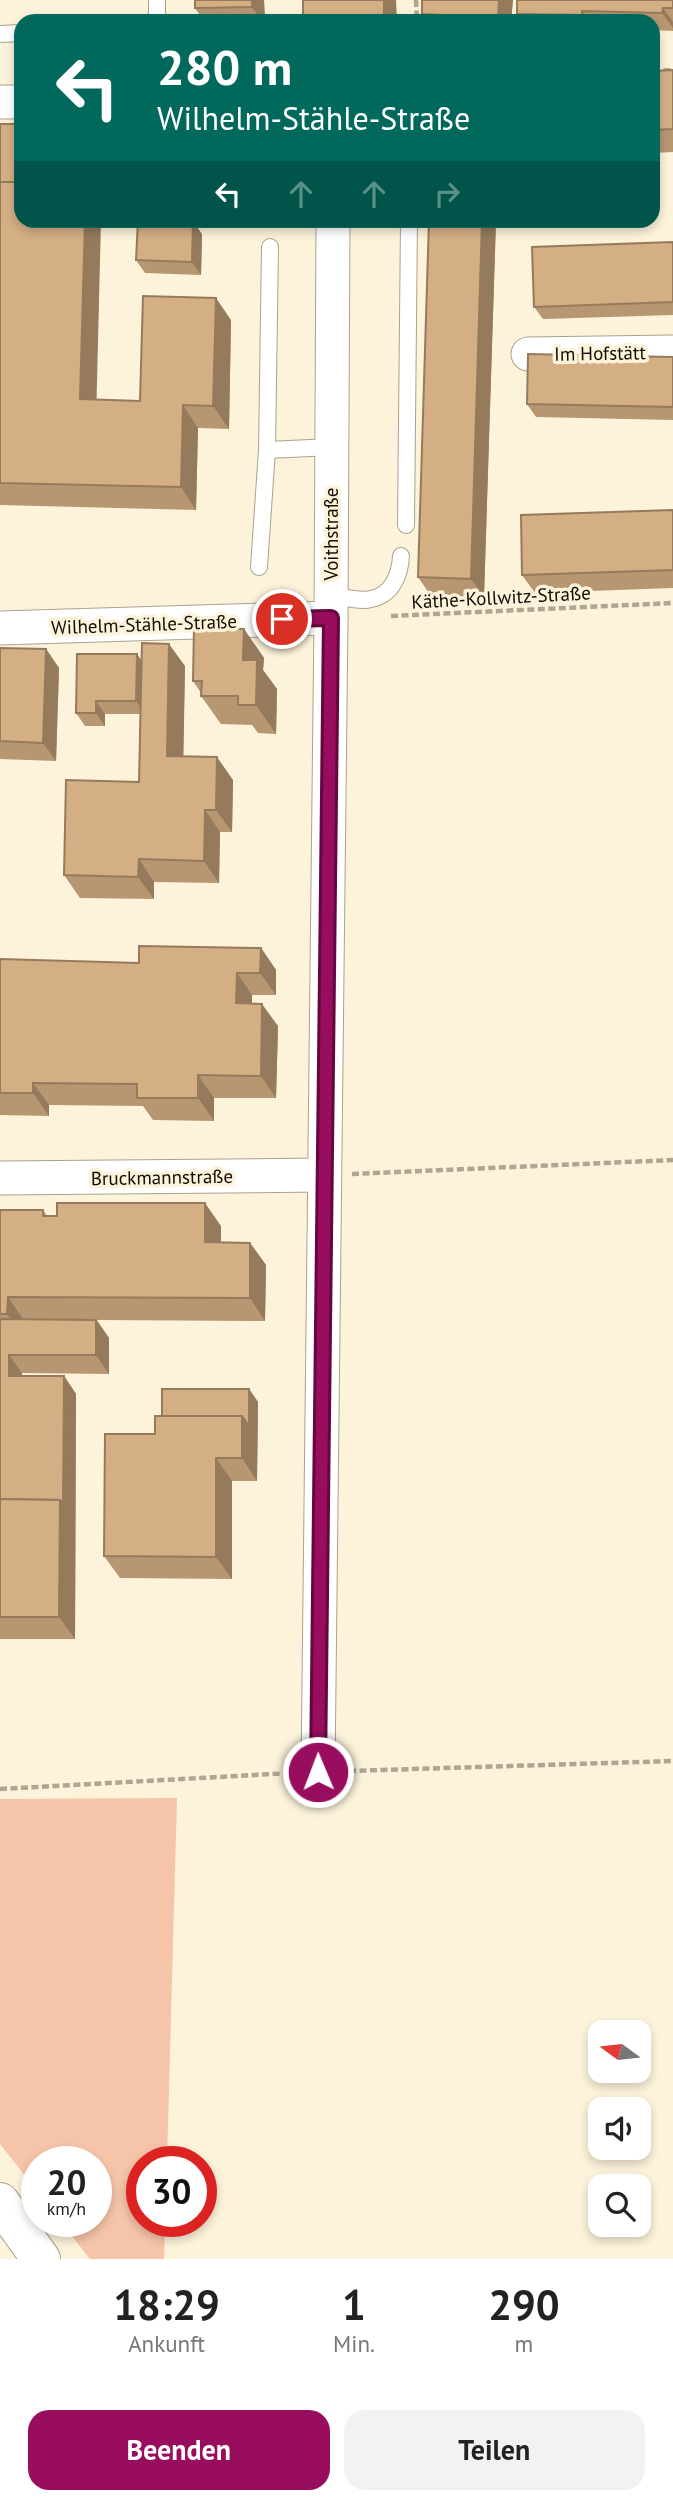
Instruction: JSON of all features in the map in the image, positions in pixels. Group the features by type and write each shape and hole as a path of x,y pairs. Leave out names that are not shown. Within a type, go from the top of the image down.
{"street":[{"name":"Voithstraße","path":"318,1772 333,228"},
{"name":"Im Hofstätt","path":"528,355 673,352"},
{"name":"Wilhelm-Stähle-Straße","path":"0,628 331,607"},
{"name":"Bruckmannstraße","path":"0,1178 324,1175"},
{"path":"0,2202 41,2259"}],"lane":[{"path":"406,524 409,228"},
{"path":"259,567 267,450 270,247"},
{"path":"267,450 332,447"},
{"path":"331,607 371,599 390,589 400,572 401,556"}],"path":[{"name":"Käthe-Kollwitz-Straße","path":"386,616 673,603"},
{"path":"324,1175 673,1160"}],"shaded area":[{"path":"177,1798 167,2146 126,2146 126,2237 165,2237 164,2259 90,2259 73,2237 112,2237 112,2146 21,2146 21,2171 0,2144 0,1799"}],"building":[{"path":"195,0 252,0 252,7 195,8"},
{"path":"303,0 384,0 384,14 303,14"},
{"path":"422,0 499,0 498,14 422,14"},
{"path":"517,0 673,0 673,8 663,8 662,13 582,11 582,14 517,14"},
{"path":"673,70 673,129 660,130 660,71"},
{"path":"0,124 14,124 14,182 0,182"},
{"path":"0,182 14,182 14,228 85,228 80,399 140,401 143,296 216,298 213,406 183,405 181,487 0,483"},
{"path":"138,228 193,228 192,262 136,260"},
{"path":"429,228 482,228 471,579 418,577"},
{"path":"673,242 673,302 534,307 532,247"},
{"path":"528,354 673,357 673,407 527,404"},
{"path":"673,510 673,570 522,575 521,515"},
{"path":"194,628 244,629 243,660 257,660 256,705 238,705 238,696 201,696 202,681 193,681"},
{"path":"142,643 169,644 167,756 217,757 216,810 205,810 204,861 139,859 138,877 64,875 66,780 139,782"},
{"path":"0,648 46,649 43,743 0,741"},
{"path":"77,654 137,654 136,701 96,701 96,713 76,713"},
{"path":"139,946 261,948 260,973 237,973 236,1003 262,1004 261,1076 198,1075 198,1098 137,1098 137,1084 33,1083 33,1093 0,1093 0,959 139,963"},
{"path":"57,1203 205,1203 205,1242 250,1243 250,1298 8,1297 7,1314 0,1314 0,1210 43,1210 43,1216 57,1216"},
{"path":"0,1319 96,1320 96,1355 9,1355 9,1376 64,1376 63,1504 60,1500 0,1499"},
{"path":"162,1389 249,1389 249,1426 242,1416 162,1416"},
{"path":"155,1416 242,1416 242,1458 216,1458 216,1557 104,1556 105,1434 155,1434"},
{"path":"0,1499 60,1500 59,1617 0,1617"}],"route":[{"path":"282,619 331,618 318,1772"}]}
